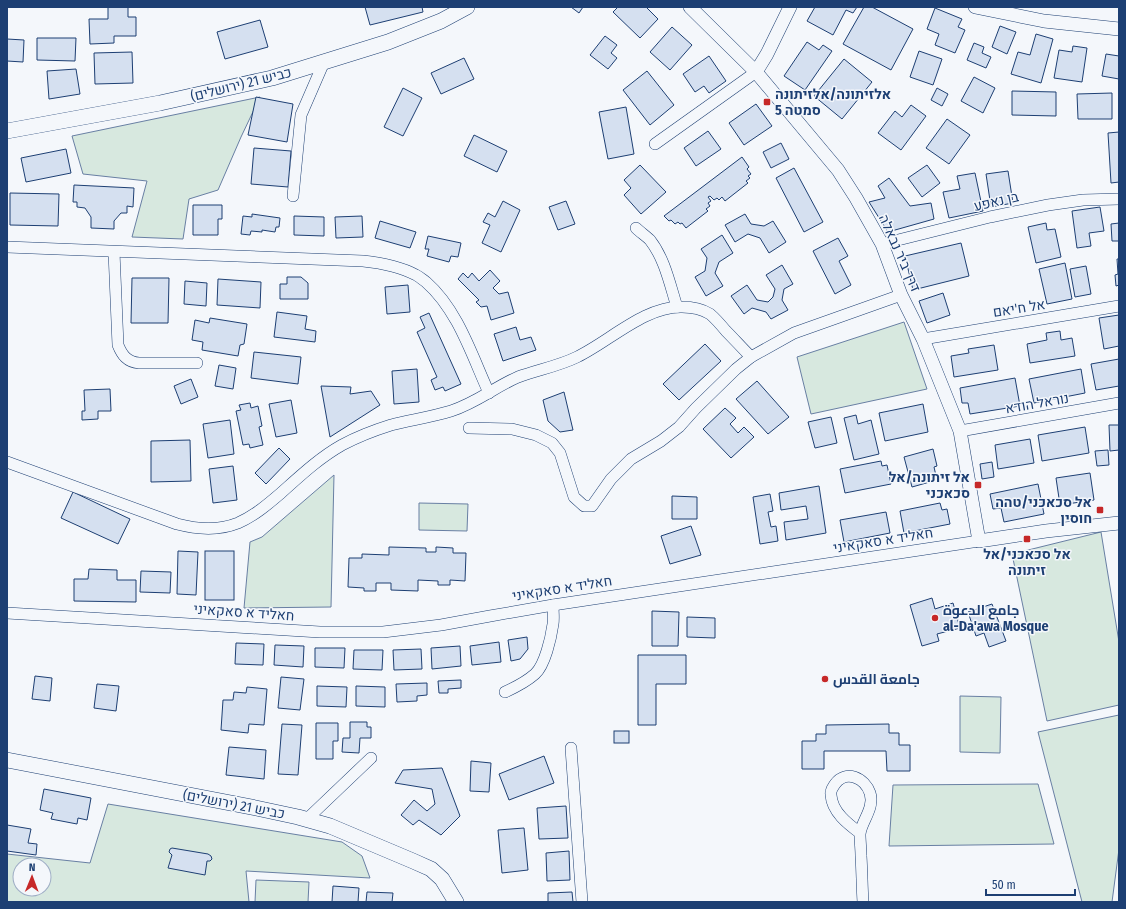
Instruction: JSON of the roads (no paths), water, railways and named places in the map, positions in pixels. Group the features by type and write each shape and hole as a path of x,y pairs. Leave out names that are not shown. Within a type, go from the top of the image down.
{"main road":[{"name":"כביש 21 (ירושלים)","path":"7,131 160,103 272,78 388,42 441,21 467,7"},
{"name":"כביש 21 (ירושלים)","path":"7,760 308,819 341,830 422,865 437,874 447,886 456,902"},
{"name":"כביש 21 (ירושלים)","path":"447,886 451,902"}],"street":[{"name":"דרך ביר נבאלה","path":"690,7 756,72 838,170 882,244 901,295 923,339 960,431 978,541"},
{"path":"655,144 756,72 767,54 790,7"},
{"path":"976,7 1044,21 1119,29"},
{"path":"294,196 301,115 324,62"},
{"name":"בן נאפע","path":"882,244 990,217 1048,205 1083,200 1119,198"},
{"path":"636,228 649,239 655,248 662,263 677,307"},
{"path":"7,247 363,261 383,263 400,268 418,276 432,288 453,315 489,393"},
{"path":"114,252 118,345 124,357 128,360 139,363 197,363"},
{"path":"469,428 512,429 536,435 552,443 560,453 574,497 584,506 592,506 611,479 631,459 661,441 679,427 696,408 750,357 794,333 901,295"},
{"name":"אל ח'יאם","path":"923,339 1119,306"},
{"path":"7,462 177,524 191,527 221,527 237,523 254,515 324,456 343,444 390,426 452,411 476,401 518,377 576,358 640,319 670,307 693,308 710,314 750,357"},
{"name":"נוראל הודא","path":"960,431 1119,403"},
{"name":"חאליד א סאקאיני","path":"7,613 320,632 383,632 441,625 553,605 978,541 1046,531 1119,523"},
{"path":"505,692 522,684 536,673 543,662 553,624 553,605"},
{"path":"571,748 582,902"},
{"path":"308,819 371,758"},
{"path":"860,833 840,816 831,795 833,787 838,780 847,776 856,777 865,784 870,794 870,806 860,833 863,902"}],"place":[{"name":"אלזיתונה/אלזיתונה סמטה 5","path":"767,102"},
{"name":"אל זיתונה/אל סכאכני","path":"978,485"},
{"name":"אל סכאכני/טהה חוסין","path":"1100,510"},
{"name":"אל סכאכני/אל זיתונה","path":"1027,539"},
{"name":"جامع الدعوة al-Da'awa Mosque","path":"935,618"},
{"name":"جامعة القدس","path":"825,679"}]}
